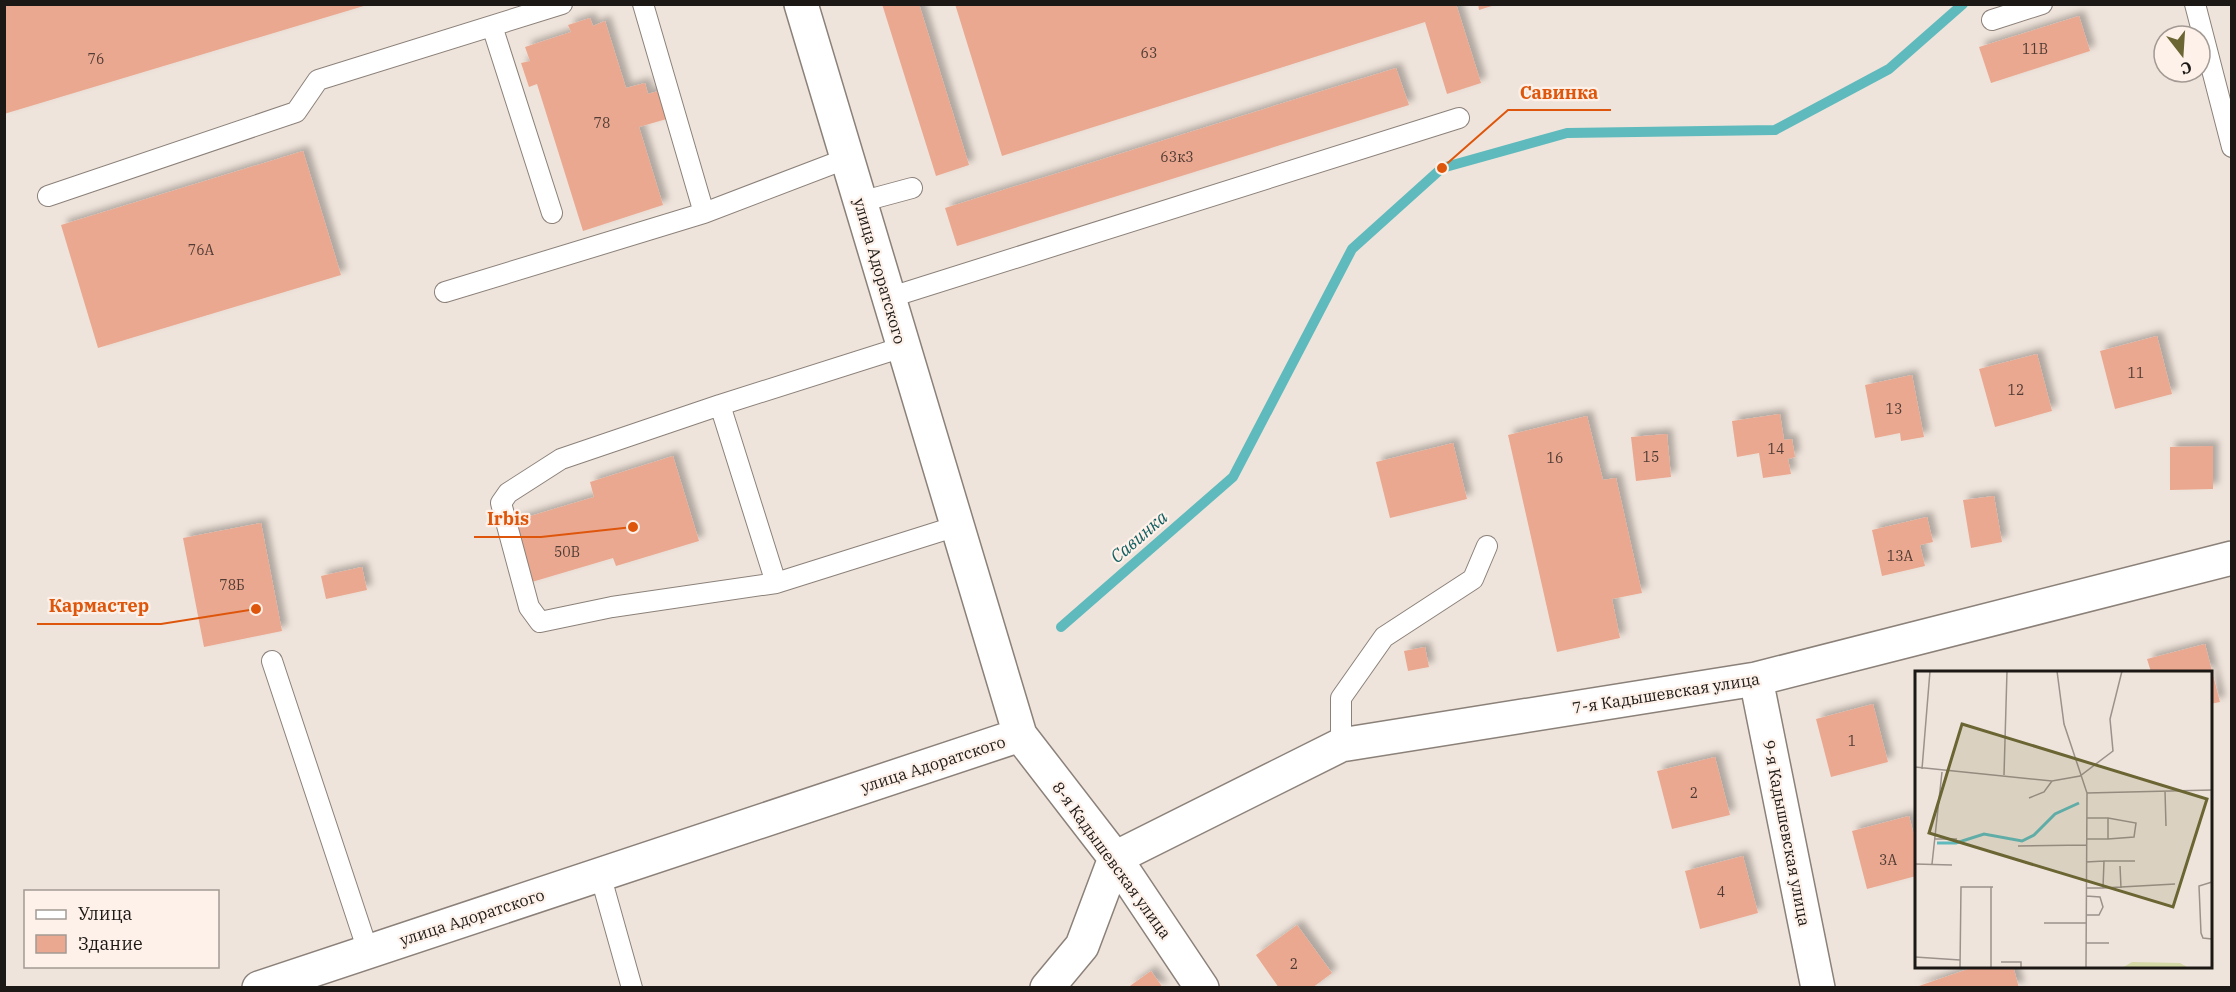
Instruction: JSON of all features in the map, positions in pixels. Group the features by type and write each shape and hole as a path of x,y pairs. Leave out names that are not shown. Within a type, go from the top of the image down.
{"street":[{"name":"улица Адоратского","path":"259,987 1020,735 801,4"},
{"name":"7-я Кадышевская улица","path":"1115,858 1341,745 1756,679 2232,558"},
{"name":"9-я Кадышевская улица","path":"1756,679 1818,987"},
{"name":"8-я Кадышевская улица","path":"1020,735 1115,858 1202,987"},
{"path":"1047,987 1082,946 1115,858"}],"lane":[{"path":"48,196 296,112 318,80 562,4"},
{"path":"643,4 704,213"},
{"path":"1992,20 2042,4"},
{"path":"2195,4 2232,147"},
{"path":"492,26 552,213"},
{"path":"888,298 1459,118"},
{"path":"444,292 704,213 848,158"},
{"path":"860,202 912,188"},
{"path":"903,347 720,405 561,459 508,493 501,503 529,607 540,622 612,607 776,583 957,526"},
{"path":"720,405 776,583"},
{"path":"1341,745 1341,698 1384,638 1473,579 1487,546"},
{"path":"272,661 368,951"},
{"path":"600,874 632,987"}],"building":[{"path":"4,4 367,4 367,5 4,114"},
{"path":"882,4 919,4 969,165 936,176"},
{"path":"955,4 1456,4 1481,83 1447,94 1425,22 1002,156"},
{"path":"1478,4 1495,4 1495,5 1479,10"},
{"path":"2079,16 2090,51 1991,83 1979,47"},
{"path":"590,18 593,26 605,21 626,88 645,83 648,94 662,90 670,118 639,127 663,205 583,231 537,84 529,87 521,63 530,61 525,47 571,32 568,25"},
{"path":"1396,68 1409,105 957,246 945,208"},
{"path":"303,151 341,275 98,348 61,225"},
{"path":"2157,336 2172,394 2115,409 2100,351"},
{"path":"2037,354 2052,411 1995,427 1979,369"},
{"path":"1912,375 1924,437 1901,441 1900,433 1875,438 1865,385"},
{"path":"1780,414 1784,440 1792,439 1795,457 1788,459 1791,474 1763,478 1759,453 1737,457 1732,421"},
{"path":"1587,416 1603,480 1616,478 1642,593 1612,599 1620,638 1557,652 1508,435"},
{"path":"1667,434 1671,477 1636,481 1631,437"},
{"path":"1453,443 1467,499 1390,518 1376,462"},
{"path":"2213,446 2213,489 2170,490 2170,447"},
{"path":"673,456 699,541 616,566 613,558 525,584 507,523 594,497 590,482"},
{"path":"1994,496 2002,542 1971,548 1963,500"},
{"path":"1927,517 1933,542 1920,545 1925,566 1882,576 1872,530"},
{"path":"261,523 282,631 204,647 183,538"},
{"path":"362,567 367,590 326,599 321,576"},
{"path":"2205,644 2212,671 2151,671 2147,659"},
{"path":"1425,647 1429,667 1408,671 1404,651"},
{"path":"2212,671 2220,702 2212,704"},
{"path":"1873,704 1888,762 1831,777 1816,719"},
{"path":"1715,757 1730,815 1672,829 1657,771"},
{"path":"1909,816 1915,839 1915,876 1867,889 1852,831"},
{"path":"1743,856 1758,913 1700,929 1685,871"},
{"path":"1297,925 1332,973 1312,988 1279,988 1256,955"},
{"path":"1971,968 2014,968 2019,988 1913,988"},
{"path":"1151,971 1163,988 1127,988"}],"waterway":[{"name":"Савинка","path":"1061,627 1233,477 1352,249 1442,168 1567,133 1775,130 1889,69 1963,4"}],"place":[{"name":"Савинка","path":"1442,168"},
{"name":"Irbis","path":"633,527"},
{"name":"Кармастер","path":"256,609"}]}
